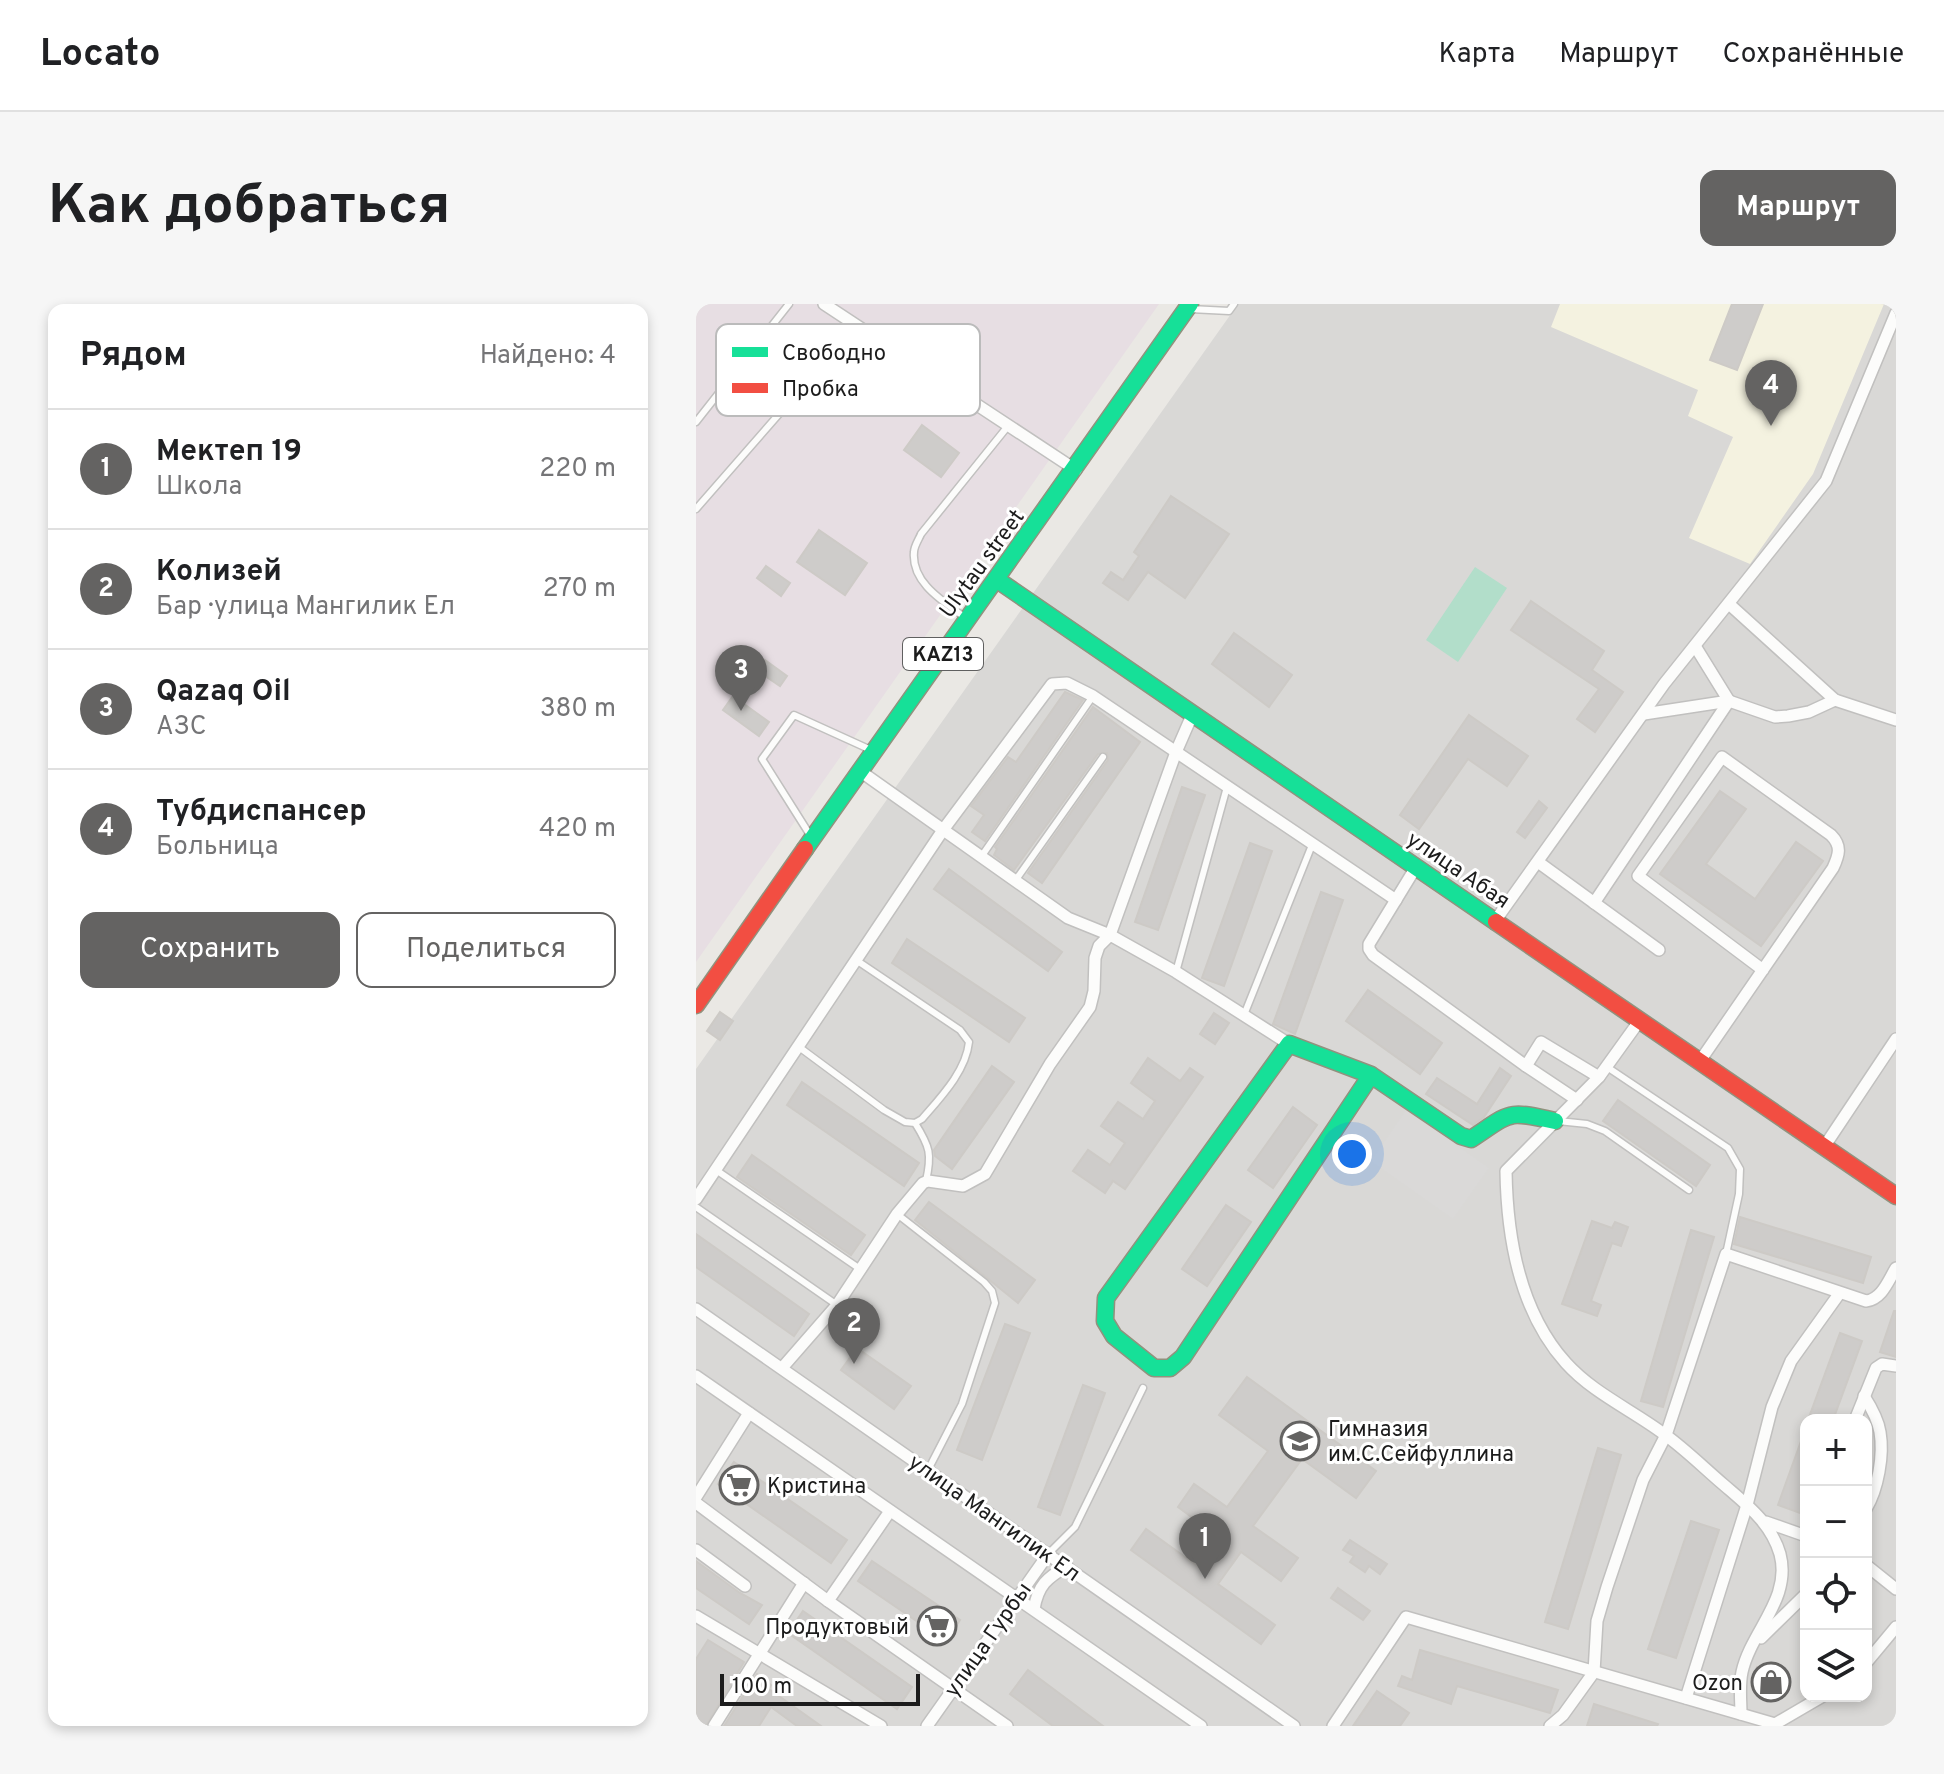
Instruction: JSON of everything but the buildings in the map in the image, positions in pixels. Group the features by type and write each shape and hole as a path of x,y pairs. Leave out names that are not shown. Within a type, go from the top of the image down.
{"street":[{"path":"824,304 853,324"},
{"name":"Ulytau street","path":"696,1005 967,619 1076,470 1188,306"},
{"path":"1495,921 1695,646 1826,481 1896,313"},
{"path":"980,408 1076,470"},
{"name":"улица Абая","path":"996,579 1895,1193"},
{"path":"1729,604 1835,700 1896,720"},
{"path":"1695,646 1729,701"},
{"path":"696,1199 943,830 1052,684 1067,683 1093,696 1396,900"},
{"path":"1644,714 1729,701 1775,717 1809,712 1835,700"},
{"path":"1594,903 1729,701"},
{"path":"782,1368 837,1305 897,1214 926,1181 963,1186 985,1174 1050,1064 1090,1007 1099,946 1110,935 1193,713"},
{"path":"1700,1061 1763,970 1833,868 1839,846 1831,835 1722,757 1638,876 1763,970"},
{"path":"860,771 1068,918 1110,935 1176,972 1289,1044 1371,1075 1461,1136 1471,1139 1509,1114 1520,1113 1555,1121"},
{"path":"1538,862 1659,950"},
{"path":"1416,867 1369,944 1369,949 1526,1066 1577,1100"},
{"path":"1640,1020 1599,1077 1506,1171 1507,1213 1526,1294 1546,1337 1588,1384 1666,1435 1766,1522 1800,1534"},
{"path":"1824,1147 1896,1039"},
{"path":"1526,1066 1541,1042 1599,1077"},
{"path":"1289,1044 1106,1298 1105,1321 1114,1336 1154,1368 1170,1368 1183,1357 1371,1075"},
{"path":"1550,1726 1563,1715 1594,1672 1597,1621 1607,1587 1643,1480 1666,1435 1726,1254 1857,1300 1873,1300 1896,1268"},
{"path":"1686,1698 1747,1505 1761,1444 1791,1361 1839,1294"},
{"name":"улица Мангилик Ел","path":"696,1309 1294,1726"},
{"path":"1857,1414 1876,1368 1882,1364 1896,1366"},
{"path":"696,1376 1201,1726"},
{"path":"1864,1396 1875,1415 1880,1433 1876,1482 1872,1493"},
{"path":"749,1413 696,1500 828,1601 1007,1726"},
{"path":"828,1601 890,1511"},
{"path":"1741,1714 1742,1672 1776,1601 1783,1576 1780,1553 1766,1522"},
{"path":"696,1550 745,1586"},
{"name":"улица Гурбы","path":"927,1726 1049,1553"},
{"path":"1034,1609 1045,1580 1067,1566"},
{"path":"1872,1570 1896,1589"},
{"path":"714,1726 804,1583"},
{"path":"1752,1647 1800,1600"},
{"path":"696,1616 881,1726"},
{"path":"1333,1726 1406,1617 1775,1725 1813,1702"},
{"path":"1872,1656 1896,1627"}],"lane":[{"path":"773,324 789,304"},
{"path":"1188,306 1229,311 1234,304"},
{"path":"696,422 716,397"},
{"path":"696,509 777,416"},
{"path":"967,619 930,592 918,570 914,552 921,534 1008,426"},
{"path":"981,857 1093,696"},
{"path":"812,838 762,759 794,715 874,751"},
{"path":"1015,881 1103,757"},
{"path":"1176,972 1227,787"},
{"path":"1244,1015 1312,845"},
{"path":"799,1047 905,1122 915,1123 935,1104 955,1077 967,1057 969,1042 960,1030 856,960"},
{"path":"1606,1066 1728,1148 1740,1169 1739,1194 1726,1254"},
{"path":"1555,1121 1587,1124 1605,1131 1689,1190"},
{"path":"915,1123 927,1142 931,1157 926,1181"},
{"path":"716,1170 860,1269"},
{"path":"696,1207 837,1305"},
{"path":"897,1214 984,1282 992,1291 995,1303 962,1404 928,1470"},
{"path":"1049,1553 1075,1527 1143,1388"}],"shaded area":[{"path":"696,304 1159,304 696,962"},
{"path":"1238,304 1896,304 1896,1726 696,1726 696,1069"},
{"path":"1560,304 1884,304 1813,474 1750,564 1689,538 1733,437 1688,416 1698,390 1551,327"},
{"path":"1406,1110 1489,1168 1453,1219 1371,1161"}],"green space":[{"path":"1475,567 1507,588 1458,662 1426,640"}],"traffic: fast":[{"path":"805,849 1190,304"},
{"path":"996,579 1496,922"},
{"path":"1371,1075 1183,1357 1170,1368 1154,1368 1114,1336 1105,1321 1106,1298 1289,1044 1371,1075 1461,1136 1471,1139 1510,1116 1527,1115 1555,1121"}],"traffic: jam":[{"path":"696,1005 805,849"},
{"path":"1496,922 1896,1196"}],"place":[{"name":"Тубдиспансер","path":"1771,426"},
{"name":"Qazaq Oil","path":"741,711"},
{"name":"Колизей","path":"854,1364"},
{"name":"Гимназия им.С.Сейфуллина","path":"1300,1441"},
{"name":"Кристина","path":"739,1485"},
{"name":"Мектеп 19","path":"1205,1579"},
{"name":"Продуктовый","path":"937,1626"},
{"name":"Ozon","path":"1771,1682"}]}
